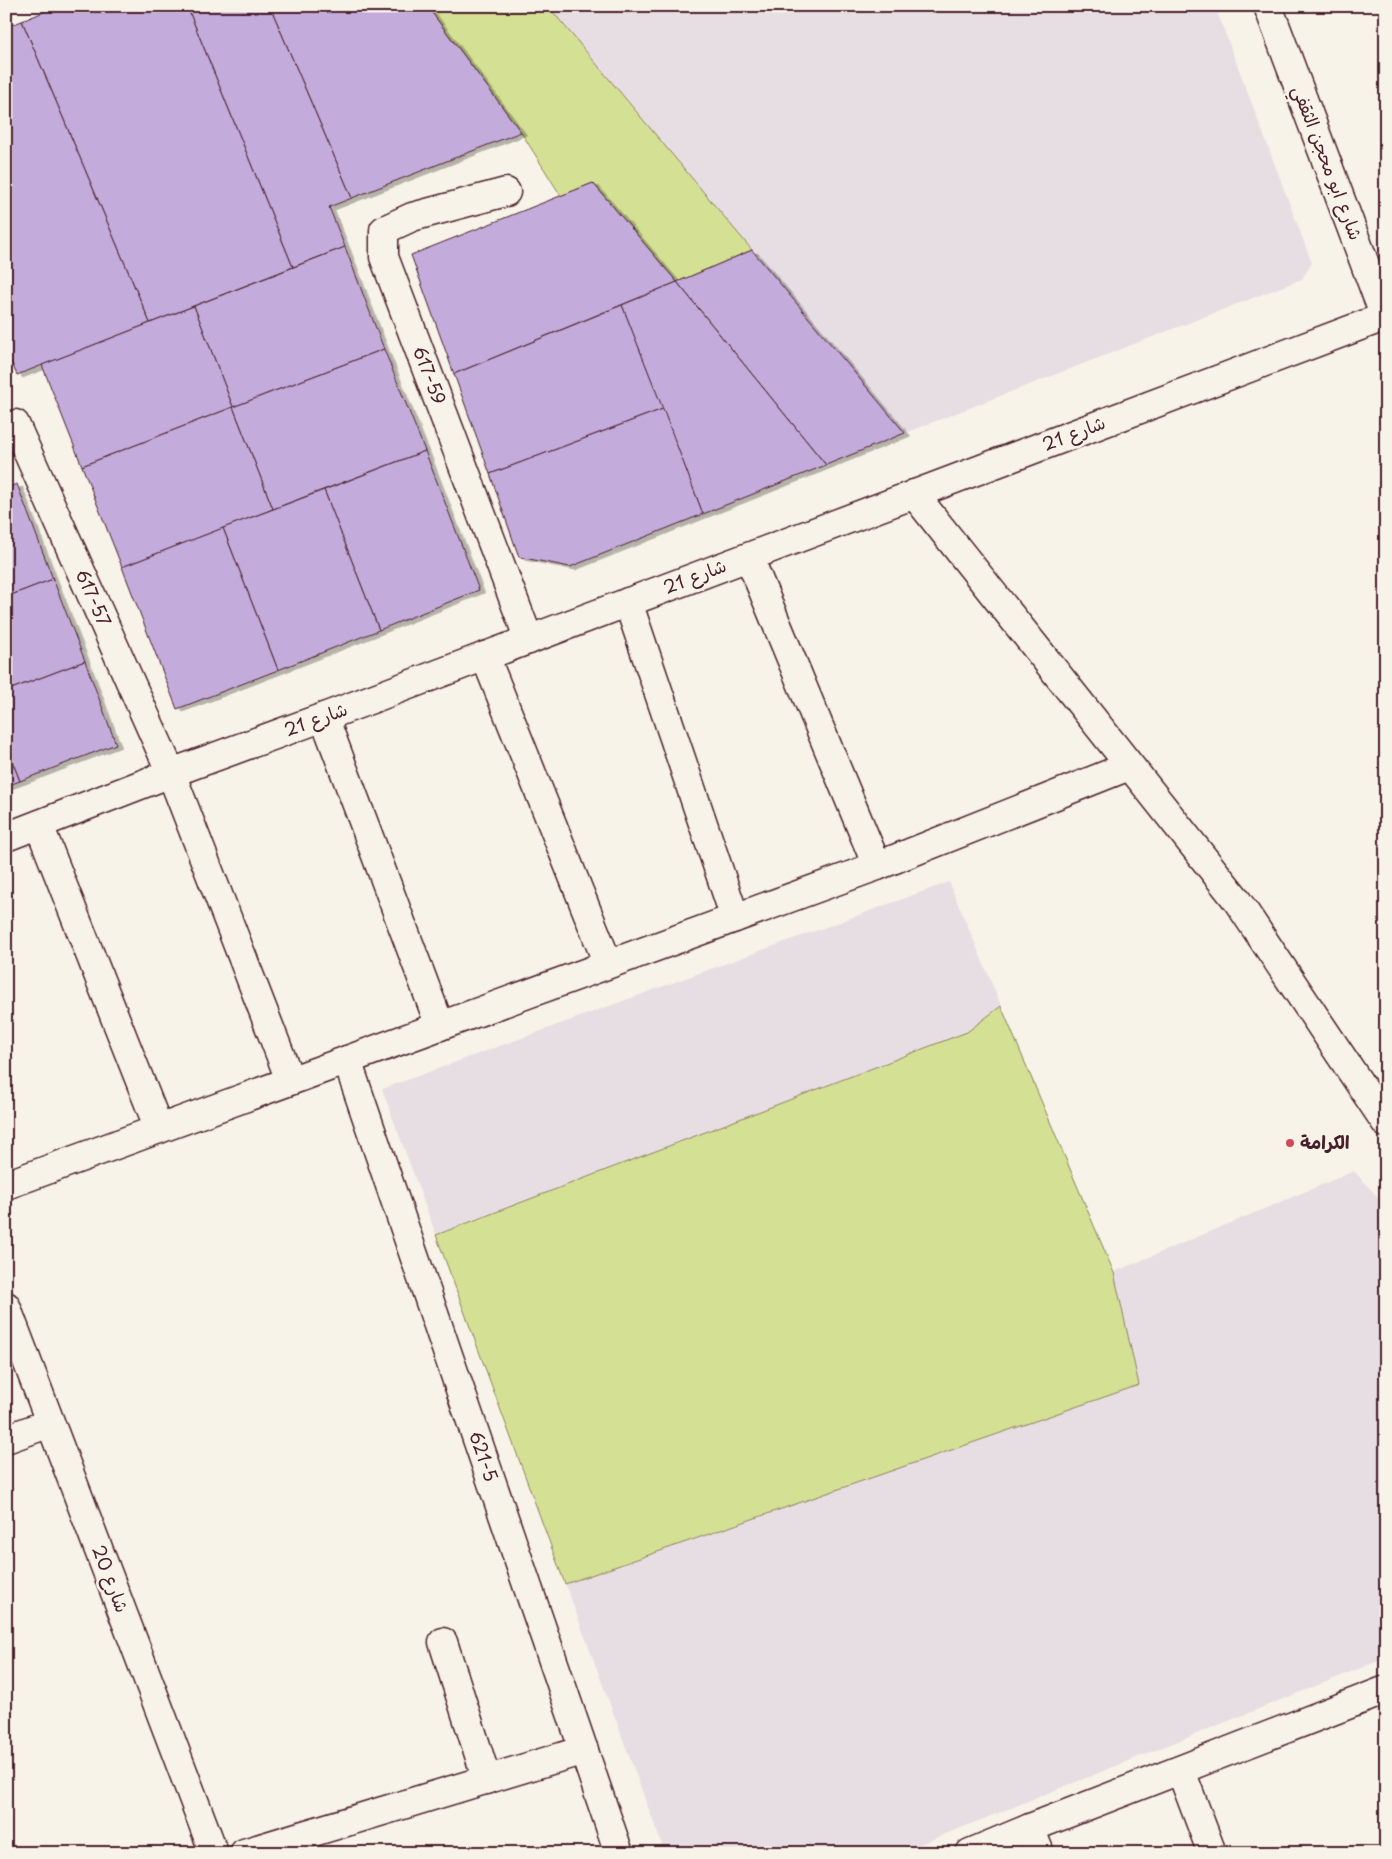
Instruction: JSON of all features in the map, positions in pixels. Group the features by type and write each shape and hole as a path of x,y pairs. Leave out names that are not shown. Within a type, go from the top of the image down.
{"street":[{"name":"شارع ابو محجن الثقفي","path":"1268,6 1385,318"},
{"name":"617-59","path":"506,192 412,217 384,230 384,257 529,640"},
{"name":"شارع 21","path":"6,837 171,773 1385,318"},
{"name":"617-57","path":"9,418 171,773 290,1080"},
{"path":"914,494 1236,899 1386,1123"},
{"path":"749,557 877,866"},
{"path":"628,602 735,918"},
{"path":"484,656 608,964"},
{"path":"324,717 440,1026"},
{"path":"6,1184 877,866 1129,766"},
{"path":"38,825 158,1129"},
{"name":"621-5","path":"347,1060 619,1853"},
{"name":"شارع 20","path":"6,1306 214,1853"},
{"path":"6,1439 50,1423"},
{"path":"443,1642 487,1780"},
{"path":"970,1853 1386,1690"},
{"path":"244,1853 584,1750"},
{"path":"1181,1771 1212,1853"},
{"path":"1030,1828 1040,1853"}],"shaded area":[{"path":"548,6 1215,6 1312,263 1302,279 905,433"},
{"path":"949,882 1114,1272 1354,1171 1386,1206 1386,1658 898,1853 665,1853 382,1089"}],"green space":[{"path":"427,6 548,6 752,250 677,282 593,183 561,196 521,132"},
{"path":"1001,1006 1114,1273 1139,1385 565,1584 436,1235 967,1032"}],"building":[{"path":"58,6 187,6 293,267 150,323 22,21"},
{"path":"187,6 270,6 352,198 329,207 345,247 293,267"},
{"path":"270,6 427,6 521,132 352,198"},
{"path":"22,21 150,323 17,375 6,350 6,27"},
{"path":"593,183 677,282 454,374 411,255"},
{"path":"345,247 384,349 233,407 194,306"},
{"path":"752,250 905,433 826,465 677,282"},
{"path":"677,282 826,465 703,514 622,305"},
{"path":"622,305 663,409 490,474 454,374"},
{"path":"194,306 233,407 82,466 42,365"},
{"path":"384,349 425,451 273,509 233,407"},
{"path":"233,407 273,509 122,567 82,466"},
{"path":"663,409 703,514 570,567 519,557 490,474"},
{"path":"425,451 479,590 379,630 324,490"},
{"path":"17,484 53,579 6,597 6,488"},
{"path":"324,490 379,630 278,670 223,528"},
{"path":"223,528 278,670 177,709 122,567"},
{"path":"53,579 85,661 6,691 6,597"},
{"path":"85,661 116,744 20,781 6,746 6,691"},
{"path":"6,746 20,781 6,786"}],"place":[{"name":"الكرامة","path":"1290,1143"}]}
